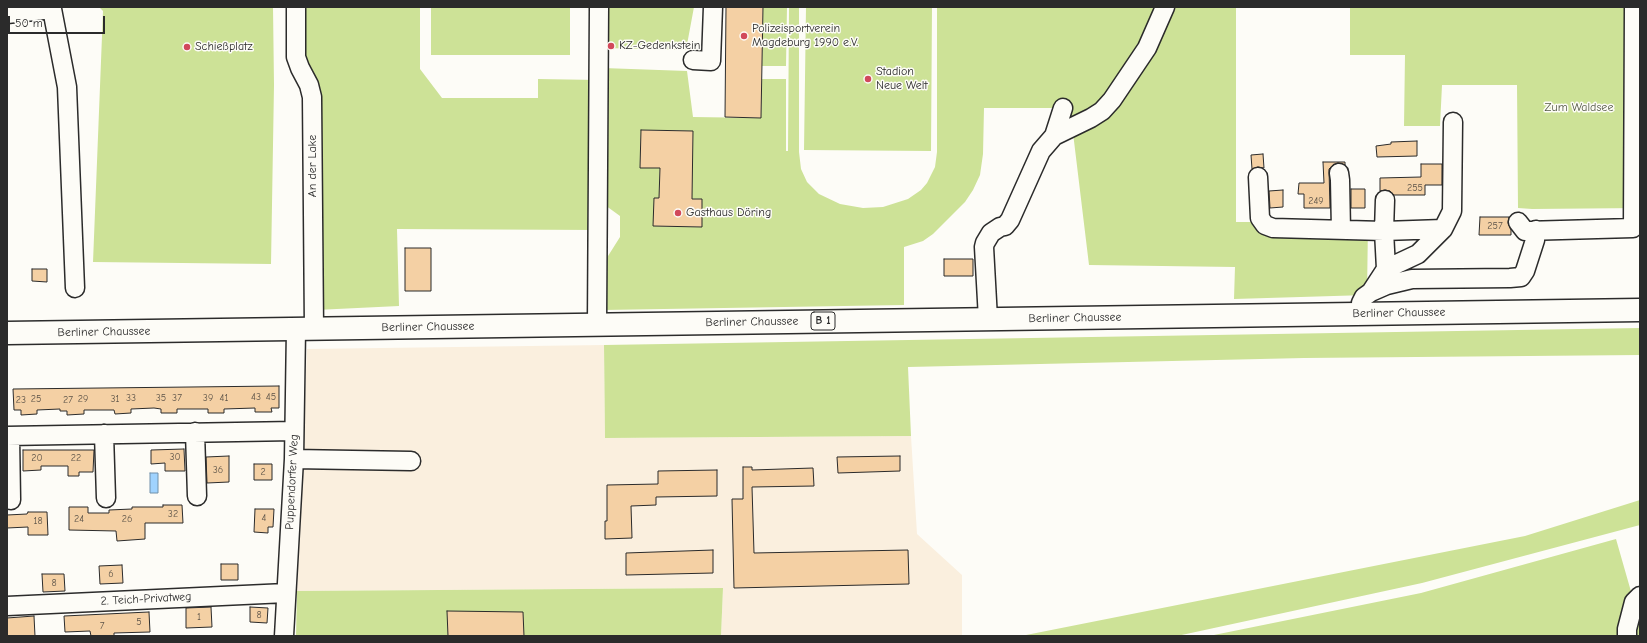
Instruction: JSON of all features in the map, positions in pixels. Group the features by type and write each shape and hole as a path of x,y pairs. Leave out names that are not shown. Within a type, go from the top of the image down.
{"main road":[{"name":"Berliner Chaussee","path":"7,333 1640,310"}],"street":[{"name":"An der Lake","path":"296,7 296,57 309,85 312,96 305,329"},
{"path":"597,324 599,7"},
{"path":"693,60 711,61 713,7"},
{"path":"1054,136 1091,118 1112,100 1147,48 1165,7"},
{"path":"1518,222 1525,231 1633,228 1634,7"},
{"path":"7,14 52,8 67,87 75,288"},
{"path":"988,319 985,243 991,234 1005,226 1010,220 1041,152 1054,136 1063,108"},
{"path":"1371,292 1386,269 1418,254 1443,229 1452,211 1453,122"},
{"path":"1258,177 1260,218 1265,225 1273,228 1384,231 1443,229"},
{"path":"1335,178 1336,229"},
{"path":"1385,200 1384,231 1386,269"},
{"path":"1361,314 1361,303 1364,297 1371,292 1412,279 1521,277 1525,271 1535,240 1536,230"},
{"name":"Puppendorfer Weg","path":"284,636 294,459 294,431 305,329"},
{"path":"11,500 9,436 294,431"},
{"path":"195,432 196,496"},
{"path":"104,434 106,498"},
{"path":"294,459 411,461"},
{"name":"2. Teich-Privatweg","path":"7,606 286,593"},
{"path":"1627,636 1627,629 1634,602 1640,596"}],"shaded area":[{"path":"604,345 605,438 911,436 917,534 962,575 962,636 721,636 723,588 297,591 307,349"}],"green space":[{"path":"99,7 273,7 274,85 271,264 93,262 103,11"},
{"path":"304,7 420,7 420,69 442,98 538,98 538,79 598,80 603,68 687,71 693,117 761,118 762,79 786,79 786,151 788,151 789,7 799,7 799,152 801,169 807,182 819,194 840,204 863,208 883,207 908,199 921,190 927,183 935,167 937,152 937,7 1236,7 1236,222 1368,222 1367,295 1234,299 1235,267 1089,265 1070,108 984,108 983,154 980,175 973,190 965,202 933,234 923,241 904,247 904,305 604,310 603,264 620,237 620,216 598,200 597,230 397,229 399,306 316,310 303,55","holes":["641,130 693,131 692,192 659,191 660,168 640,168","654,198 702,199 701,227 654,226"]},
{"path":"431,7 570,7 570,55 431,55"},
{"path":"604,7 694,7 686,50 605,48"},
{"path":"763,7 787,7 786,66 762,66"},
{"name":"Stadion Neue Welt","path":"806,7 932,7 931,151 804,150"},
{"name":"Zum Waldsee","path":"1350,7 1640,7 1640,208 1518,208 1517,85 1442,85 1440,126 1404,126 1405,55 1350,55"},
{"path":"1640,328 1640,355 1304,358 908,367 911,436 605,438 604,345"},
{"path":"1640,500 1640,525 1422,583 1177,636 1021,636 1525,536"},
{"path":"1616,539 1634,602 1640,604 1640,636 1209,636 1421,593"},
{"path":"723,588 721,636 296,636 297,591"}],"water":[{"path":"150,473 158,473 158,493 150,493"}],"building":[{"name":"Polizeisportverein Magdeburg 1990 e.V.","path":"726,7 763,7 761,118 725,117"},
{"path":"641,130 693,131 692,199 702,199 702,227 653,226 654,198 659,198 660,168 640,168"},
{"path":"1417,141 1417,156 1377,157 1376,146 1391,144 1391,142"},
{"path":"1263,154 1264,168 1258,167 1252,169 1251,155"},
{"path":"1323,162 1345,162 1345,165 1338,163 1329,169 1330,208 1304,208 1304,194 1298,194 1299,183 1324,183"},
{"path":"1421,164 1442,164 1442,185 1425,185 1425,195 1394,195 1390,191 1380,191 1380,178 1421,177"},
{"path":"1351,189 1365,189 1365,208 1351,208"},
{"path":"1283,190 1283,207 1270,208 1269,191"},
{"path":"1480,217 1509,217 1508,223 1511,230 1511,235 1479,235"},
{"path":"405,248 431,248 431,291 405,291"},
{"path":"944,259 973,259 973,276 944,276"},
{"path":"32,269 47,269 47,282 32,281"},
{"path":"279,386 279,408 271,408 272,412 255,412 255,408 224,409 224,413 208,413 208,409 177,409 177,413 161,413 161,409 154,408 131,409 131,413 115,414 114,410 84,410 84,414 67,415 67,411 60,411 60,409 37,410 37,414 21,415 21,410 14,410 13,389"},
{"path":"184,449 185,471 165,471 165,463 151,464 151,450"},
{"path":"23,450 94,450 93,472 79,472 79,476 68,476 68,466 41,466 41,470 23,471"},
{"path":"229,456 229,482 207,483 206,457"},
{"path":"900,456 900,471 838,473 837,457"},
{"path":"254,464 272,464 272,480 254,480"},
{"path":"743,467 752,467 752,470 813,468 814,486 752,487 754,553 908,550 909,584 734,588 732,499 743,499"},
{"path":"717,470 717,496 656,497 656,505 631,506 632,538 605,539 605,521 607,521 607,485 658,484 658,471"},
{"path":"163,505 182,505 183,523 145,523 145,539 117,541 116,531 69,530 69,507 88,507 88,513 109,513 109,510 132,509 132,507 163,507"},
{"path":"255,509 274,509 273,527 268,527 268,533 254,532"},
{"path":"28,512 47,512 48,535 28,535 28,527 7,528 7,515 27,514"},
{"path":"713,550 713,573 626,575 626,553"},
{"path":"221,564 238,564 238,580 221,580"},
{"path":"122,565 123,583 100,584 99,566"},
{"path":"42,574 64,574 65,591 43,592"},
{"path":"211,607 212,627 186,628 186,608"},
{"path":"250,607 268,608 267,623 250,622"},
{"path":"447,611 523,612 524,636 448,636"},
{"path":"149,612 150,632 114,633 114,636 91,636 90,631 65,632 64,616"},
{"path":"34,616 35,636 7,636 7,618"}],"place":[{"name":"Polizeisportverein Magdeburg 1990 e.V.","path":"744,36"},
{"name":"KZ-Gedenkstein","path":"611,46"},
{"name":"Schießplatz","path":"187,47"},
{"name":"Stadion Neue Welt","path":"868,79"},
{"name":"Gasthaus Döring","path":"678,213"}]}
